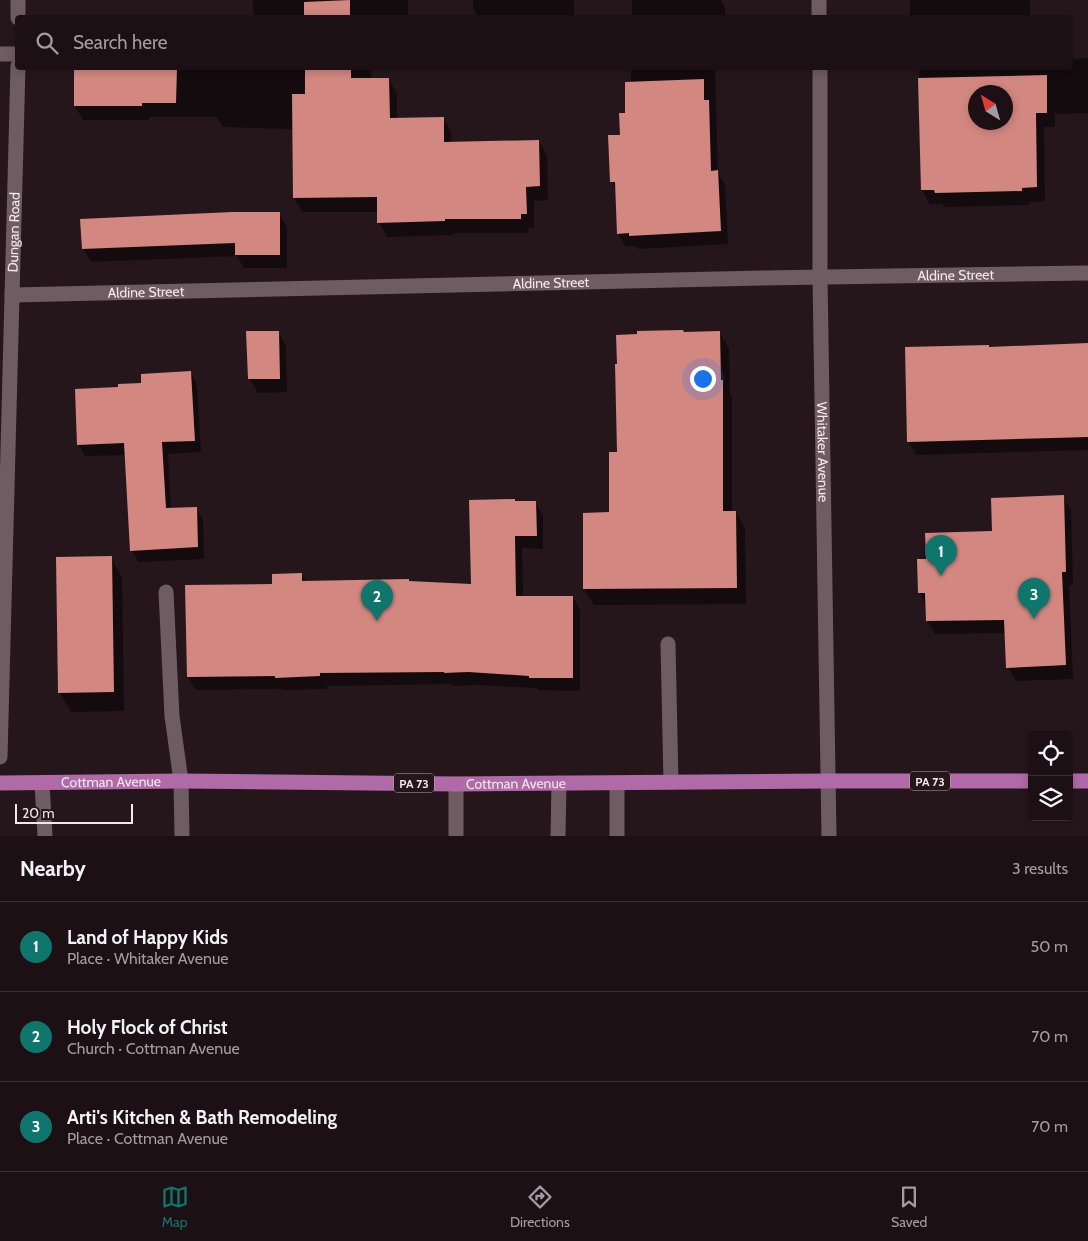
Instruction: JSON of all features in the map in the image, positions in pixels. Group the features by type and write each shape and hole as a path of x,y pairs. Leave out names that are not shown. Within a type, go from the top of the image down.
{"main road":[{"name":"Cottman Avenue","path":"0,783 181,781 456,784 1028,781"},
{"path":"1073,781 1088,781"}],"street":[{"path":"18,0 18,15"},
{"path":"819,0 819,15"},
{"path":"0,54 15,54"},
{"name":"Dungan Road","path":"0,757 18,70"},
{"name":"Whitaker Avenue","path":"820,70 820,276 829,836"},
{"name":"Aldine Street","path":"12,295 820,276 1088,273"},
{"path":"166,592 172,716 181,781 182,836"},
{"path":"668,644 671,782"},
{"path":"42,783 45,836"},
{"path":"558,836 559,783"},
{"path":"617,783 617,836"},
{"path":"456,784 456,836"}],"building":[{"path":"350,0 350,15 304,15 304,2"},
{"path":"74,70 177,70 176,103 142,103 142,106 74,106"},
{"path":"305,70 351,70 351,78 389,78 390,118 444,117 444,142 539,140 540,186 526,187 527,214 521,214 521,219 445,219 445,221 377,223 377,197 293,198 292,94 305,94"},
{"path":"1047,75 1047,113 1036,113 1037,187 1022,188 1022,191 935,193 934,190 921,190 918,78"},
{"path":"704,79 704,100 709,100 711,171 718,170 721,231 629,236 629,233 617,234 615,182 610,182 608,135 620,135 619,113 625,113 625,82"},
{"path":"232,212 280,212 280,255 235,255 235,243 82,249 80,219"},
{"path":"683,330 684,332 720,331 721,380 723,380 723,511 736,511 737,588 583,589 583,513 609,512 609,452 617,452 616,335 637,334 637,331"},
{"path":"246,331 279,331 280,379 248,379"},
{"path":"1088,343 1088,437 907,442 905,347 989,345 989,347"},
{"path":"191,371 195,441 162,442 166,508 197,507 198,547 130,551 124,443 77,445 75,389 118,387 118,384 141,383 141,374"},
{"path":"1064,495 1066,572 1062,572 1066,665 1006,668 1004,620 926,621 925,593 918,593 917,559 926,559 925,533 992,531 991,498"},
{"path":"515,499 515,501 536,501 537,536 515,536 516,596 573,596 573,678 529,678 529,676 468,672 320,673 320,676 275,678 275,676 187,677 185,585 272,584 272,574 302,573 302,581 409,579 409,581 471,584 469,500"},
{"path":"112,556 114,692 58,693 56,557"}],"place":[{"name":"Land of Happy Kids","path":"941,576"},
{"name":"Arti's Kitchen & Bath Remodeling","path":"1034,619"},
{"name":"Holy Flock of Christ","path":"377,621"}]}
